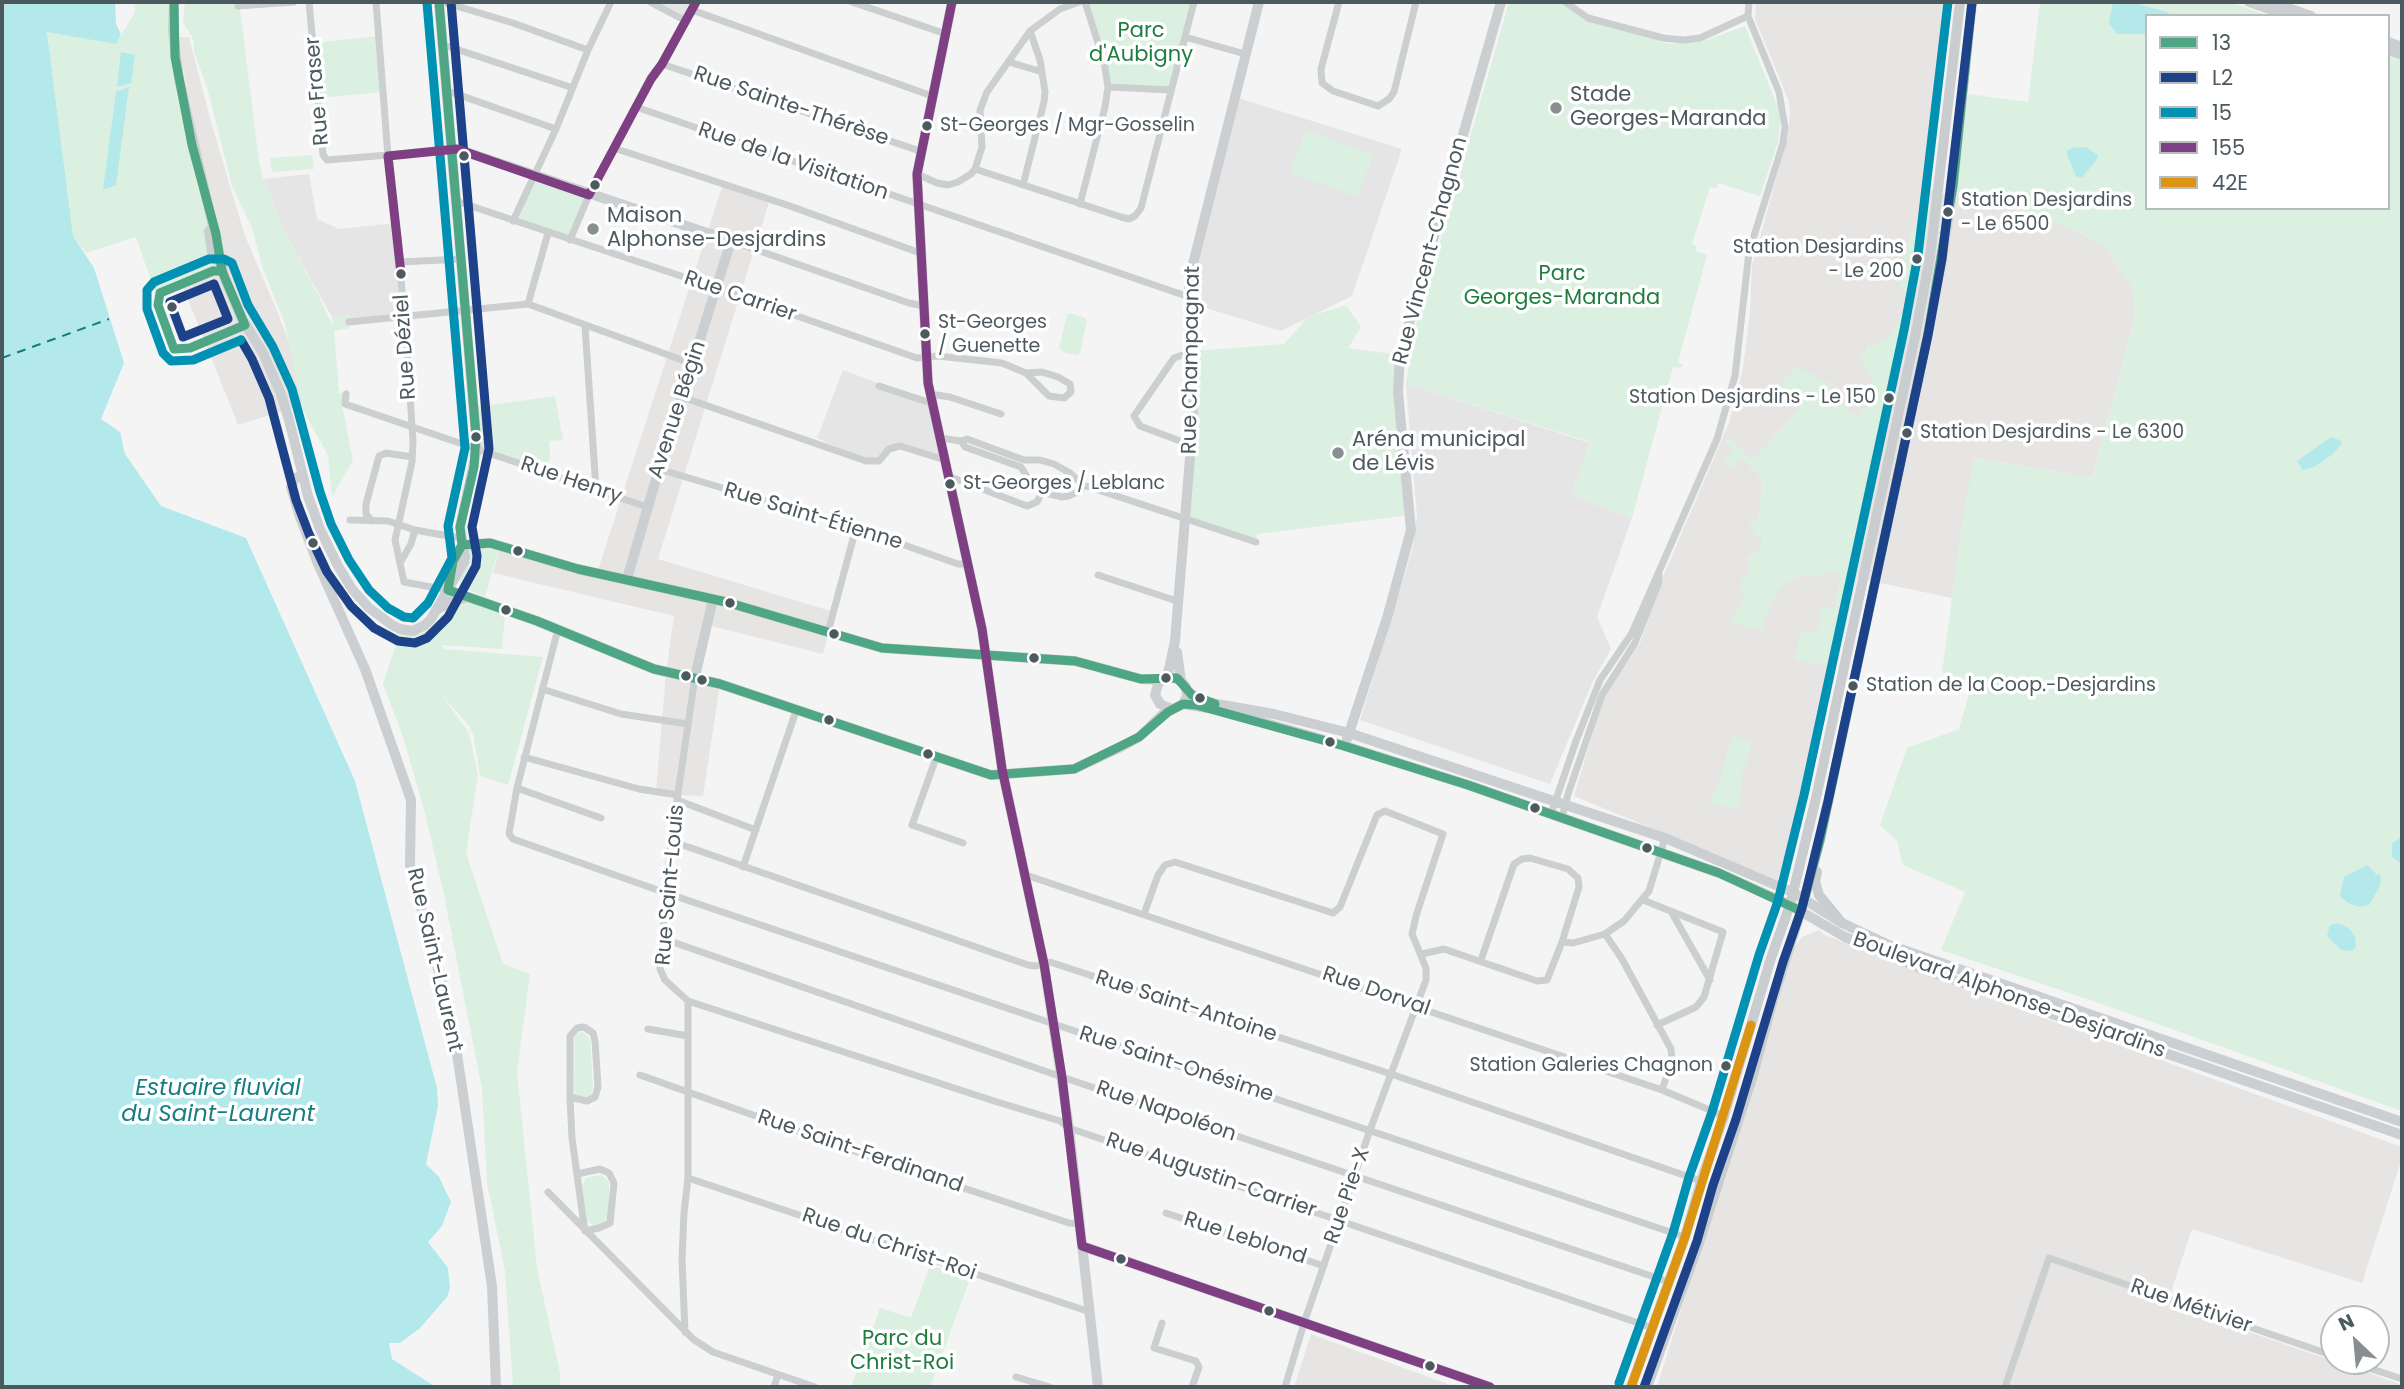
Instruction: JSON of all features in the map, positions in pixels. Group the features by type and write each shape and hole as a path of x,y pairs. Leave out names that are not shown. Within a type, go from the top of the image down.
{"main road":[{"path":"1632,1387 1685,1237 1771,958 1790,905 1816,798 1930,257 1960,2"},
{"path":"1647,1387 1699,1243 1761,1047 1820,840 1942,258 1972,2"},
{"path":"1820,840 1816,888 1842,923"}],"street":[{"path":"174,2 173,31 179,79 222,268 237,310 272,372 292,431 302,476 328,545 346,579 369,608 392,625 406,631 413,631 425,625 438,610 448,590 453,561 461,541 460,527 477,449 441,44 441,2 513,23 588,50"},
{"path":"238,6 295,2"},
{"name":"Rue Fraser","path":"309,2 323,155 327,160 334,161 388,156"},
{"name":"Rue Déziel","path":"376,2 388,156 405,318 411,426 412,457 395,540 400,562"},
{"path":"513,221 611,2"},
{"path":"650,2 687,22"},
{"path":"570,240 589,195 696,2"},
{"path":"852,2 946,34"},
{"path":"952,2 917,174 930,398 986,653 1004,775 1044,964 1069,1128 1098,1387"},
{"path":"917,174 948,185 966,178 975,169 982,147 980,110 983,101 1030,31 1060,9 1079,2"},
{"path":"1080,204 1108,87 1104,62 1085,2"},
{"path":"975,169 1129,219 1141,208 1194,2"},
{"name":"Rue Champagnat","path":"1181,681 1175,641 1195,374 1189,297 1194,258 1259,2"},
{"path":"1339,2 1321,69 1322,83 1333,91 1378,106 1394,92 1416,2"},
{"name":"Rue Vincent-Chagnon","path":"1344,746 1377,649 1411,530 1398,392 1400,355 1501,2"},
{"path":"1551,814 1560,803 1600,680 1632,633 1717,439 1735,376 1749,252 1784,135 1779,92 1748,16 1749,2"},
{"path":"2249,2 2284,14"},
{"path":"2271,2 2305,14"},
{"path":"1570,3 1588,18 1663,38 1684,40 1700,38 1748,16"},
{"path":"692,10 932,96"},
{"path":"1023,185 1044,102 1038,51 1030,31"},
{"path":"1185,37 1245,54"},
{"path":"441,44 573,88"},
{"path":"1009,62 1042,72"},
{"name":"Rue Sainte-Thérèse","path":"662,64 920,151"},
{"path":"1108,87 1171,90"},
{"path":"446,90 556,129"},
{"name":"Rue de la Visitation","path":"636,107 1189,297"},
{"path":"614,148 787,205 923,254"},
{"path":"388,156 463,151 909,303 925,306"},
{"name":"Rue Carrier","path":"456,201 916,358 938,356 1002,363 1026,373 1042,391 1054,398 1067,397 1072,389 1070,384 1058,377 1042,372 1026,373"},
{"path":"528,304 548,233"},
{"name":"Avenue Bégin","path":"627,579 647,506 731,241"},
{"path":"400,262 462,260"},
{"path":"349,322 528,304 693,364"},
{"path":"585,326 596,489"},
{"path":"1191,445 1140,426 1134,416 1174,358 1194,351"},
{"path":"879,386 930,398 950,397 1001,414"},
{"name":"Rue Henry","path":"346,394 345,404 647,506"},
{"path":"682,397 866,461 879,461 889,449 900,446 945,460"},
{"path":"940,438 961,441 965,447 1023,463 1040,460 1063,468 1083,485 1256,542"},
{"path":"372,521 366,514 366,504 379,456 386,453 412,457"},
{"path":"1023,463 1033,486 1042,492 1069,496 1080,491 1083,485"},
{"name":"Rue Saint-Étienne","path":"659,469 856,528 958,564 967,564"},
{"name":"Rue Saint-Laurent","path":"302,476 293,481 291,487 300,517 365,669 411,800 410,865 455,1041 492,1286 496,1387"},
{"path":"948,476 1027,506 1037,502 1042,492"},
{"path":"350,520 397,524 461,541 489,543 569,567 713,599 888,649 986,653 1083,662 1141,679 1181,681 1187,691 1183,704 1156,721 1139,737 1074,769 991,775 695,677 654,669 472,597 404,582 400,562 411,544 415,530"},
{"path":"828,632 856,528"},
{"path":"1098,575 1177,601"},
{"path":"438,610 453,601 472,597"},
{"name":"Rue Saint-Louis","path":"688,1001 665,980 660,968 671,841 695,677 713,599"},
{"path":"558,629 517,788 601,818"},
{"name":"Rue Champagnat","path":"1165,679 1175,641"},
{"path":"1054,661 1127,680 1149,688 1156,695"},
{"path":"1165,679 1156,689 1156,695 1160,705 1172,709"},
{"path":"542,689 621,714 688,724"},
{"name":"Boulevard Alphonse-Desjardins","path":"1187,691 1211,703 1274,714 1349,733 1665,838 1793,892 1842,923 1889,945 2402,1122"},
{"name":"Boulevard Alphonse-Desjardins","path":"1183,704 1220,710 1344,746 1660,852 1719,873 1790,905 1845,937 1928,971 2402,1135"},
{"path":"743,867 796,711"},
{"path":"524,757 678,798 756,830"},
{"path":"936,758 912,825 963,843"},
{"name":"Rue Saint-Onésime","path":"517,788 509,834 513,839 1685,1237"},
{"path":"1560,803 1562,818"},
{"name":"Rue Pie-X","path":"1144,914 1158,875 1165,865 1175,862 1333,914 1340,907 1377,815 1385,811 1444,834 1412,934 1422,954 1426,981 1370,1130 1285,1387"},
{"path":"1562,942 1573,943 1605,934 1624,921 1649,891 1665,838"},
{"name":"Rue Saint-Antoine","path":"671,841 1028,965 1036,966 1049,962 1391,1074 1701,1181"},
{"path":"1422,954 1444,949 1537,981 1546,980 1562,942 1578,887 1578,878 1568,869 1530,858 1514,864 1481,960"},
{"name":"Rue Dorval","path":"1026,875 1662,1090 1724,1116"},
{"path":"1643,900 1723,932 1704,998 1696,1007 1657,1025"},
{"path":"1671,912 1710,980"},
{"path":"1605,934 1622,959 1671,1049 1672,1060 1662,1090"},
{"name":"Rue Napoléon","path":"664,939 1062,1077 1670,1282"},
{"path":"685,1332 682,1259 688,1178 688,1001"},
{"name":"Rue Augustin-Carrier","path":"688,1001 1060,1121 1069,1128 1653,1328"},
{"path":"570,1097 587,1101 595,1097 598,1087 595,1041 593,1033 584,1027 577,1028 570,1036 570,1097 572,1138 585,1231"},
{"path":"648,1029 688,1036"},
{"name":"Rue Saint-Ferdinand","path":"640,1075 906,1169 1069,1223 1080,1224"},
{"path":"577,1174 600,1169 610,1173 614,1183 610,1223 585,1231"},
{"name":"Rue du Christ-Roi","path":"688,1178 1090,1312"},
{"path":"548,1192 685,1332 713,1352 815,1387"},
{"name":"Rue Leblond","path":"1166,1213 1324,1266"},
{"path":"1082,1246 1490,1387"},
{"name":"Rue Métivier","path":"2006,1387 2049,1258 2320,1351"},
{"path":"1162,1323 1154,1348 1196,1361 1199,1367 1192,1387"},
{"path":"774,1387 778,1375"},
{"path":"1016,1377 1050,1387"}],"shaded area":[{"path":"650,2 696,2 686,21"},
{"path":"1756,2 1953,2 1929,189 1951,196 1956,192 2013,205 2073,229 2105,247 2133,288 2135,317 2092,478 1974,458 1952,598 1857,578 1816,759 1777,880 1574,796 1604,696 1640,643 1663,577 1730,420 1743,368 1752,266 1788,136 1790,112 1788,99 1755,19"},
{"path":"179,37 189,37 245,236 312,402 238,425 181,282 223,267 191,125"},
{"path":"1235,97 1402,149 1352,296 1281,331 1193,304 1199,239"},
{"path":"309,174 317,219 339,229 396,223 405,318 349,322 348,315 332,317 287,237 263,179"},
{"path":"723,184 770,199 658,559 834,612 823,654 707,625 695,677 720,684 703,796 678,795 656,791 666,673 674,616 493,573 500,546 597,573"},
{"path":"843,370 931,403 945,460 899,446 884,456 866,461 817,438"},
{"path":"1406,383 1590,443 1571,495 1632,518 1597,617 1611,649 1592,683 1550,784 1360,720 1413,547 1417,517"},
{"path":"1819,930 1825,935 1936,979 2402,1147 2402,1158 2362,1283 2192,1229 2167,1304 2320,1356 2320,1375 2374,1375 2402,1387 1657,1387 1792,951 1802,937"},
{"path":"1311,1334 1456,1387 1294,1387"}],"green space":[{"path":"134,2 177,2 180,54 191,125 223,267 155,292 136,237 86,253 73,236 47,31 116,44 135,12"},
{"path":"185,2 239,2 263,179 287,237 333,327 332,317 348,315 350,328 334,331 339,393 346,394 342,405 353,460 332,497 328,455 303,410 285,324 263,269 252,228 232,186 207,87 194,52 194,41 183,22"},
{"name":"Parc d'Aubigny","path":"1085,2 1193,2 1171,90 1108,87"},
{"name":"Parc Georges-Maranda","path":"1509,2 1559,2 1586,20 1669,44 1704,41 1745,26 1779,110 1778,142 1760,196 1718,183 1716,188 1710,187 1692,244 1697,246 1696,251 1707,255 1678,362 1683,365 1680,368 1673,367 1632,518 1571,495 1590,442 1406,383 1414,332"},
{"path":"2040,2 2229,2 2264,14 2145,14 2145,210 2390,210 2390,58 2402,61 2402,1111 1941,950 1965,892 1903,865 1897,841 1880,825 1907,748 1959,729 1972,683 1942,672 1962,522 1974,458 2092,478 2135,317 2133,288 2105,247 2079,232 1992,201 1956,192 1968,94 2028,102"},
{"path":"379,36 383,92 318,98 313,43"},
{"path":"1305,130 1373,155 1358,197 1290,173"},
{"path":"312,155 314,169 272,172 270,158"},
{"path":"535,175 589,195 570,240 513,221"},
{"path":"1923,197 1930,207 1924,255 1920,258 1922,262 1840,652 1837,652 1835,664 1830,666 1795,660 1801,632 1813,631 1820,626 1819,613 1825,607 1834,609 1841,577 1838,572 1813,578 1802,574 1785,584 1774,598 1761,631 1730,621 1746,597 1740,593 1742,580 1751,569 1746,559 1761,548 1762,537 1756,536 1748,524 1757,521 1761,478 1740,457 1730,468 1723,462 1733,450 1726,443 1730,438 1753,460 1800,408 1779,387 1796,366 1827,383 1831,382 1828,394 1846,404 1845,409 1858,417 1876,400 1876,391 1867,385 1874,378 1867,373 1864,362 1860,359 1868,344 1873,347 1888,337 1907,306 1905,293 1900,288 1905,251 1896,247 1885,276 1881,277 1879,274 1885,259 1890,260 1895,247 1890,243 1906,247"},
{"path":"1346,305 1361,327 1348,348 1400,355 1410,515 1257,534 1256,542 1184,520 1194,351 1284,344 1308,317"},
{"path":"1070,313 1087,321 1080,353 1076,355 1065,353 1059,348 1067,315"},
{"path":"555,396 563,440 549,441 550,456 546,473 477,449 477,407"},
{"path":"469,547 499,548 485,597 460,586"},
{"path":"468,601 505,614 502,649 442,645 444,649 543,657 508,785 480,776 473,733 469,730 471,728 441,694 469,733 478,775 466,853 503,964 530,974 517,1072 537,1268 560,1373 560,1387 513,1387 505,1271 487,1183 482,1089 444,895 424,809 402,734 383,684 400,632 420,634 440,622 458,604"},
{"path":"1732,736 1752,743 1742,775 1740,809 1709,804 1720,780"},
{"path":"583,1032 590,1039 593,1088 591,1095 586,1097 576,1095 574,1091 575,1036"},
{"path":"602,1175 609,1183 609,1211 607,1219 595,1227 587,1220 582,1186 586,1178"},
{"name":"Parc du Christ-Roi","path":"930,1265 970,1279 930,1387 851,1387 880,1308 911,1318"}],"water":[{"name":"Estuaire fluvial du Saint-Laurent","path":"2,2 115,2 116,24 121,34 116,44 47,32 73,236 94,268 124,363 101,419 120,432 125,454 161,506 246,538 355,781 437,1088 438,1106 426,1164 439,1177 451,1202 442,1226 428,1242 448,1268 450,1288 447,1297 420,1328 400,1343 389,1343 392,1359 436,1387 2,1387"},
{"path":"2113,2 2133,3 2170,14 2145,14 2145,34 2117,34 2109,23"},
{"path":"121,52 135,55 131,83 117,87"},
{"path":"129,87 116,185 103,190 116,92"},
{"path":"2086,147 2099,156 2082,178 2076,176 2066,152 2072,148"},
{"path":"2331,437 2342,441 2341,445 2314,467 2303,470 2297,461"},
{"path":"2402,837 2402,865 2392,856 2392,843"},
{"path":"2367,865 2377,875 2381,874 2380,886 2369,905 2359,907 2340,896 2344,877"},
{"path":"2338,923 2350,929 2355,937 2356,947 2351,951 2341,950 2327,936 2330,925"}],"ferry route":[{"path":"2,358 109,319"}],"transit line":[{"name":"13","path":"174,2 175,57 192,145 216,234 222,271"},
{"name":"13","path":"439,2 476,435 474,467 460,527 462,545"},
{"name":"L2","path":"241,340 269,398 296,500 327,572 351,606 374,628 398,641 415,643 427,638 448,617 476,566 472,527 489,449 451,2"},
{"name":"155","path":"401,274 388,156 457,149 589,195 696,2"},
{"name":"155","path":"952,2 917,174 928,383 982,629 1002,769 1044,964 1062,1077 1082,1246 1490,1387"},
{"name":"15","path":"1619,1383 1673,1233 1712,1112 1778,901 1804,795 1918,255 1948,2"},
{"name":"13","path":"462,545 453,561 448,590 537,621 654,669 720,684 991,775 1074,769 1139,737 1168,712 1183,704 1196,705 1344,746 1468,785 1719,873 1801,911 1820,840 1928,334 1953,185 1972,2"},
{"name":"15","path":"241,340 193,360 171,361 163,353 147,309 147,290 154,282 209,259 224,259 232,263 248,305 273,347 292,389 320,492 331,524 349,560 369,590 388,608 404,617 413,618 428,603 452,558 448,526 465,448 427,3"},
{"name":"L2","path":"1644,1387 1697,1241 1736,1119 1802,908 1828,801 1942,259 1972,3"},
{"name":"13","path":"213,271 222,271 245,325 190,348 174,349 158,305 160,293 213,271"},
{"name":"L2","path":"214,284 228,319 183,337 170,302 214,284"},
{"name":"13","path":"462,545 490,543 578,569 726,602 882,648 1075,661 1141,679 1177,678 1192,695 1215,704"},
{"name":"42E","path":"1631,1387 1685,1237 1751,1025"}],"place":[{"name":"Stade Georges-Maranda","path":"1556,108"},
{"name":"St-Georges / Mgr-Gosselin","path":"927,126"},
{"name":"Station Desjardins - Le 6500","path":"1948,212"},
{"name":"Maison Alphonse-Desjardins","path":"593,229"},
{"name":"Station Desjardins - Le 200","path":"1917,259"},
{"name":"St-Georges / Guenette","path":"925,334"},
{"name":"Station Desjardins - Le 150","path":"1889,398"},
{"name":"Station Desjardins - Le 6300","path":"1907,433"},
{"name":"Aréna municipal de Lévis","path":"1338,453"},
{"name":"St-Georges / Leblanc","path":"950,484"},
{"name":"Station de la Coop.-Desjardins","path":"1853,686"},
{"name":"Station Galeries Chagnon","path":"1726,1066"}]}
